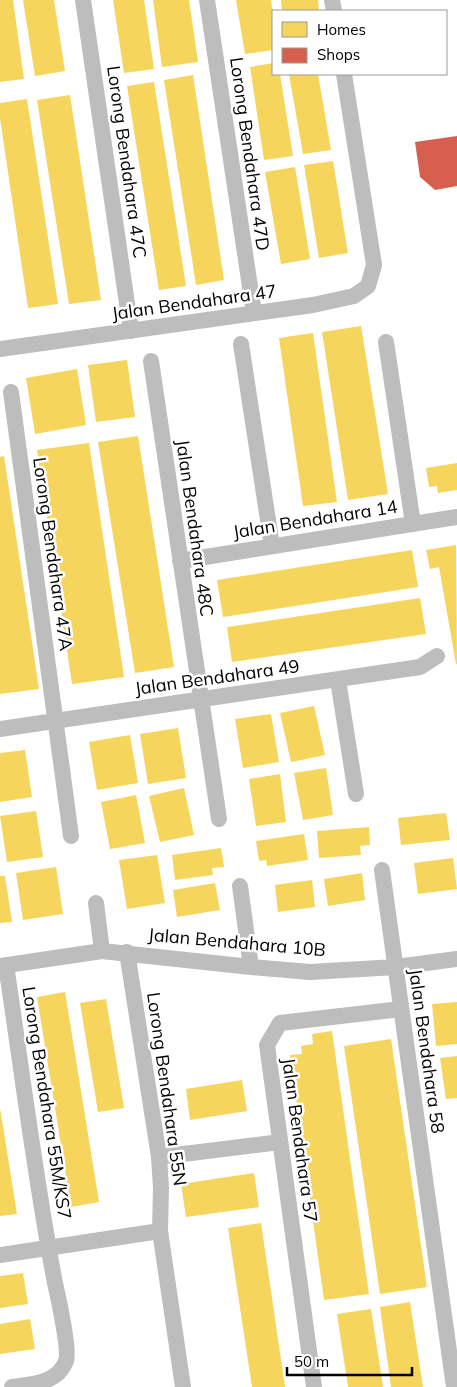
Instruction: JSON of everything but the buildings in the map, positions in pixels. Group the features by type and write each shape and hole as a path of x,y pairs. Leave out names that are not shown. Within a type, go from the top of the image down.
{"street":[{"name":"Lorong Bendahara 47C","path":"83,0 131,331"},
{"name":"Lorong Bendahara 47D","path":"207,0 254,313"},
{"name":"Jalan Bendahara 47","path":"0,349 313,305 354,296 368,286 374,265 344,75"},
{"path":"386,342 413,524"},
{"path":"242,344 272,546"},
{"name":"Jalan Bendahara 48C","path":"151,361 219,819"},
{"name":"Lorong Bendahara 47A","path":"11,392 71,836"},
{"name":"Jalan Bendahara 14","path":"180,561 457,517"},
{"name":"Jalan Bendahara 49","path":"0,729 420,667 437,656"},
{"path":"338,680 356,794"},
{"name":"Jalan Bendahara 58","path":"382,870 454,1387"},
{"path":"240,886 251,967"},
{"path":"96,903 102,950"},
{"name":"Jalan Bendahara 10B","path":"3,966 102,950 310,972 396,967 457,959"},
{"name":"Lorong Bendahara 55N","path":"128,952 158,1157 161,1188 160,1232 183,1387"},
{"name":"Lorong Bendahara 55M/KS7","path":"3,966 67,1358 61,1373 42,1382 12,1387"},
{"name":"Jalan Bendahara 57","path":"314,1387 267,1045 280,1023 401,1009"},
{"path":"158,1157 280,1142"},
{"path":"0,1255 160,1232"}]}
